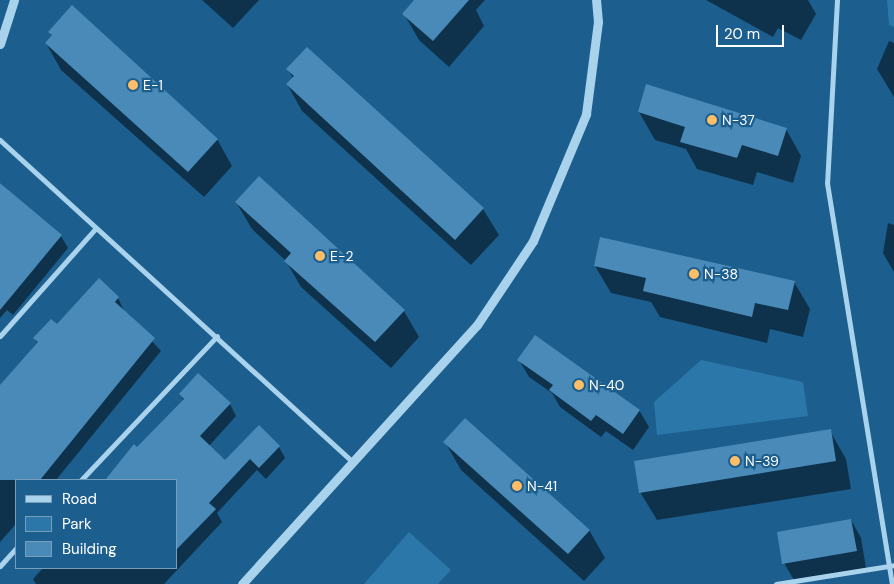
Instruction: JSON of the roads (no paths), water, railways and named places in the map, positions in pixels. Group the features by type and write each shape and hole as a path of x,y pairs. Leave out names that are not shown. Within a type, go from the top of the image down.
{"street":[{"path":"0,44 14,0"},
{"path":"242,584 351,461 477,325 533,241 586,114 598,22 596,0"},
{"path":"837,0 827,182 891,566 892,584"},
{"path":"0,140 94,230 217,336 351,461"},
{"path":"0,336 94,230"},
{"path":"81,479 217,336"},
{"path":"0,566 15,549"},
{"path":"776,584 891,566"}],"place":[{"name":"E-1","path":"133,85"},
{"name":"N-37","path":"712,120"},
{"name":"E-2","path":"320,256"},
{"name":"N-38","path":"694,274"},
{"name":"N-40","path":"579,385"},
{"name":"N-39","path":"735,461"},
{"name":"N-41","path":"517,486"}]}
